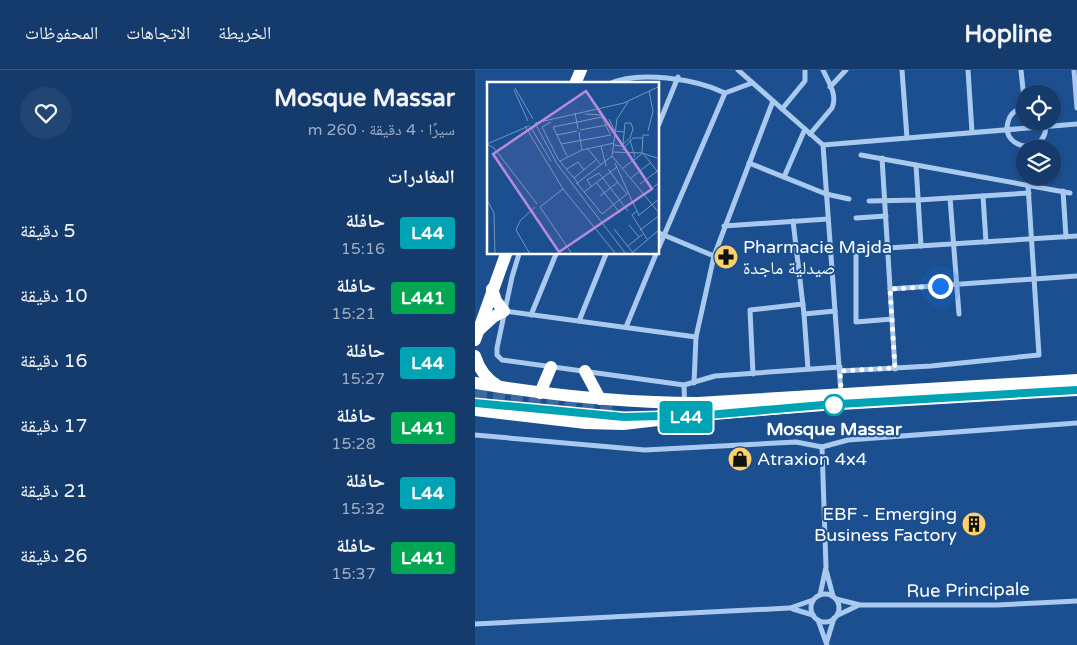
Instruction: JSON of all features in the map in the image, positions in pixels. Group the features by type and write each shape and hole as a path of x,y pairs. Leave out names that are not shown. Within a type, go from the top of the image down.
{"highway":[{"path":"570,82 575,70"},
{"path":"576,82 581,70"},
{"path":"476,332 502,255"},
{"path":"476,332 506,255"},
{"path":"476,332 493,317 504,311 496,301 493,289"},
{"path":"475,356 485,376 500,387"},
{"path":"540,393 551,367"},
{"path":"585,371 600,399"},
{"path":"475,410 598,424 642,422 842,399 1077,380"},
{"path":"475,383 540,393 600,399 685,403 1077,390"},
{"path":"685,403 613,412 685,417"}],"street":[{"path":"738,70 823,145 1016,129"},
{"path":"782,109 805,81 805,70"},
{"path":"810,134 833,106 834,98 823,70"},
{"path":"830,87 846,70"},
{"path":"902,70 907,138"},
{"path":"968,70 972,132"},
{"path":"1021,70 1023,85"},
{"path":"1074,70 1077,108"},
{"path":"613,82 620,78 659,75 678,77 705,84 725,93 752,83"},
{"path":"628,82 630,77"},
{"path":"660,122 678,77"},
{"path":"714,256 661,234 725,93"},
{"path":"694,383 696,337 714,256 773,101"},
{"path":"1016,111 1011,115 1007,130 1009,137 1014,142 1028,147 1041,140 1045,130"},
{"path":"1061,124 1077,124"},
{"path":"784,177 805,129"},
{"path":"823,145 842,399"},
{"path":"861,155 1016,183"},
{"path":"882,158 895,368"},
{"path":"749,163 826,194 849,200"},
{"path":"916,165 921,246"},
{"path":"519,255 504,311 497,348 497,356 506,361 684,385 715,376 808,369 895,368 1039,355 1028,185 1071,193"},
{"path":"1063,192 1065,237"},
{"path":"869,201 885,202 1029,193"},
{"path":"983,196 985,242"},
{"path":"950,198 959,314"},
{"path":"856,218 886,216"},
{"path":"724,226 828,219"},
{"path":"793,221 803,304 808,369"},
{"path":"892,319 856,322 856,250 1077,236"},
{"path":"531,315 556,255"},
{"path":"579,321 606,255"},
{"path":"626,327 656,255"},
{"path":"890,289 1077,276"},
{"path":"753,374 749,310 803,304"},
{"path":"504,311 696,337"},
{"path":"804,314 835,311"},
{"path":"684,385 685,417"},
{"path":"475,435 645,450 796,442 822,447 848,440 1077,424"},
{"path":"820,595 826,567 822,447"},
{"path":"826,567 839,607 827,645"},
{"path":"790,608 813,600 820,595 827,594 835,597"},
{"name":"Rue Principale","path":"835,597 860,605 997,605 1077,601"},
{"path":"813,600 811,608 827,645"},
{"name":"Rue Principale","path":"836,617 860,605"},
{"path":"475,624 790,608 802,610 826,622 836,617"}],"tunnel":[{"path":"475,395 614,408"}],"bus line":[{"name":"L44","path":"475,403 624,417 685,417 823,405 1077,390"}],"place":[{"name":"Pharmacie Majda صيدلية ماجدة","path":"726,257"},
{"name":"Mosque Massar","path":"834,405"},
{"name":"Atraxion 4x4","path":"740,459"},
{"name":"EBF - Emerging Business Factory","path":"974,524"}],"route":[{"path":"834,405 842,404 840,371 895,368 890,289 940,286"}]}
